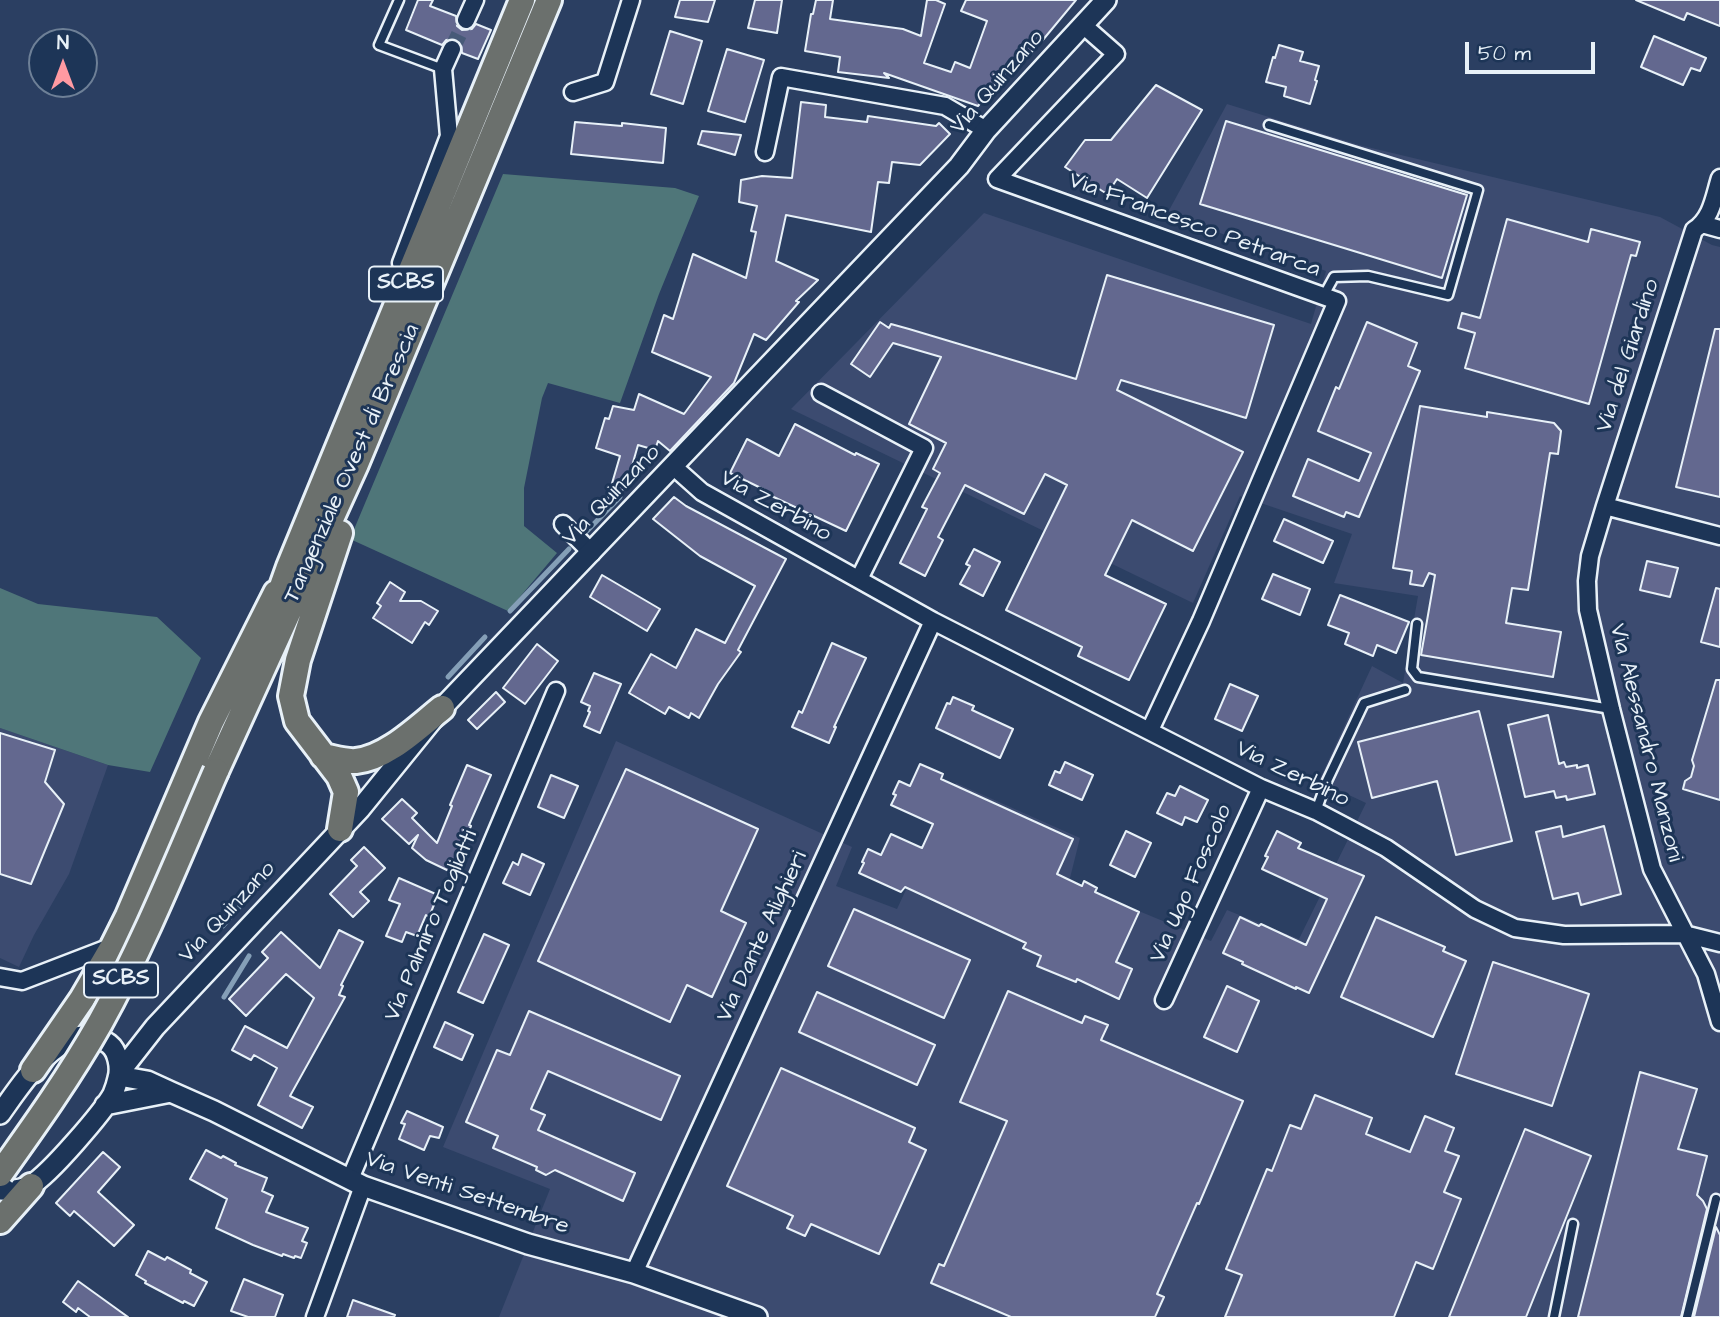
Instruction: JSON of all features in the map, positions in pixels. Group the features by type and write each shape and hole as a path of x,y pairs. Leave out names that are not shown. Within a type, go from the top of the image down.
{"main road":[{"name":"Tangenziale Ovest di Brescia","path":"216,771 289,567 522,0"},
{"name":"Tangenziale Ovest di Brescia","path":"0,1174 61,1088 100,1022 137,950 356,464 549,0"},
{"path":"340,829 346,792 339,776 297,721 291,696 298,660 347,513 356,464"},
{"path":"33,1070 82,999 113,946 211,722 289,567"},
{"path":"323,755 357,761 387,751 442,708"},
{"path":"0,1221 31,1186"}],"street":[{"path":"466,20 475,0"},
{"path":"573,92 605,82 631,0"},
{"name":"Via Quinzano","path":"31,1186 49,1170 105,1105 119,1074 155,1027 360,809 442,708 959,166 986,130 1106,0"},
{"name":"Via Francesco Petrarca","path":"1083,25 1116,54 998,179 1337,301 1201,621 1150,730"},
{"path":"367,377 376,328 449,136 443,69 452,49"},
{"path":"765,152 781,76 945,106 986,130"},
{"name":"Via del Giardino","path":"1605,506 1694,230 1709,214 1720,177"},
{"path":"1702,224 1720,229"},
{"path":"821,393 924,448 859,579"},
{"name":"Via Zerbino","path":"674,467 702,492 933,621 1261,788 1316,811 1386,848 1475,909 1515,928 1564,935 1684,934 1720,943"},
{"path":"1605,506 1720,536"},
{"name":"Via Alessandro Manzoni","path":"1605,506 1590,556 1588,610 1652,869 1706,974 1720,1022"},
{"path":"562,524 592,553"},
{"name":"Via Dante Alighieri","path":"634,1273 933,621"},
{"name":"Via Palmiro Togliatti","path":"315,1317 357,1183 556,691"},
{"name":"Via Ugo Foscolo","path":"1164,1000 1261,788"},
{"path":"0,976 22,981 113,946"},
{"name":"Via Quinzano","path":"114,1048 155,1027"},
{"path":"0,1114 33,1070 60,1045 76,1037 90,1036 114,1048 119,1074"},
{"name":"Via Venti Settembre","path":"119,1074 147,1081 214,1111 357,1183 528,1244 634,1273 757,1317"},
{"path":"105,1105 171,1092"},
{"path":"0,1190 16,1191 31,1186"}],"lane":[{"path":"399,0 379,45 443,69"},
{"path":"1269,125 1478,190 1448,295 1368,276 1334,277 1323,297"},
{"path":"1417,624 1412,669 1418,677 1611,709"},
{"path":"1316,811 1327,781 1364,703 1405,690"},
{"path":"1687,1317 1716,1199"},
{"path":"1554,1317 1573,1224"}],"shaded area":[{"path":"1227,104 1359,145 1660,217 1720,247 1720,1317 499,1317 550,1189 443,1147 616,741 852,847 836,886 897,909 956,783 1080,838 1069,882 1211,941 1227,910 1299,939 1366,803 1319,781 1372,666 1403,683 1418,596 1334,583 1352,534 1240,496 1193,603 791,409 984,213 1311,324 1326,271 1167,214"},
{"path":"0,728 108,765 69,874 19,967 0,958"}],"green space":[{"path":"503,174 675,188 699,196 659,294 620,403 548,383 542,398 524,488 524,526 557,553 508,611 350,539"},
{"path":"0,588 38,604 157,617 201,658 150,772 108,765 0,728"}],"building":[{"path":"418,0 433,0 430,6 456,16 457,26 462,30 472,29 476,24 491,30 478,59 462,53 461,43 456,39 446,40 442,45 406,30"},
{"path":"680,0 715,0 708,22 675,17"},
{"path":"755,0 782,0 777,33 748,28"},
{"path":"816,0 833,0 830,19 903,29 921,36 927,0 945,4 924,63 951,72 955,62 970,68 987,21 961,11 966,0 1076,0 1014,70 1009,68 978,106 884,73 889,78 838,72 840,57 805,51"},
{"path":"1636,0 1720,0 1720,26 1687,13 1684,20"},
{"path":"670,31 702,41 683,104 651,94"},
{"path":"1654,36 1706,58 1700,71 1691,68 1683,85 1641,67"},
{"path":"1279,45 1303,52 1300,61 1319,66 1310,104 1284,96 1286,87 1266,82"},
{"path":"727,49 764,60 745,122 708,111"},
{"path":"1156,85 1202,110 1147,198 1117,179 1107,194 1065,167 1085,140 1111,140"},
{"path":"801,102 826,105 825,117 867,122 868,116 936,126 939,123 950,134 920,165 892,162 889,183 878,182 871,232 786,215 776,261 818,280 796,301 799,302 766,340 754,334 734,383 670,451 658,441 655,450 638,445 626,487 606,504 620,456 596,448 605,418 609,419 613,406 634,410 639,394 684,414 711,377 652,352 664,315 673,319 693,254 746,278 756,232 751,231 757,206 739,202 741,180 762,176 792,178"},
{"path":"1226,121 1467,195 1442,278 1200,204"},
{"path":"575,122 666,128 663,163 571,154"},
{"path":"702,131 741,135 735,155 698,144"},
{"path":"1507,219 1588,242 1591,229 1640,242 1636,256 1631,255 1589,404 1465,368 1475,333 1458,328 1462,313 1480,318"},
{"path":"1107,275 1274,325 1246,418 1121,380 1117,390 1243,452 1193,551 1132,520 1105,575 1166,604 1129,680 1078,656 1082,647 1006,610 1067,485 1045,474 1024,514 965,485 938,537 943,540 925,576 900,563 927,509 922,507 940,473 933,469 946,443 909,424 941,357 893,343 870,377 851,364 880,322 889,328 891,324 1076,379"},
{"path":"1367,322 1417,343 1408,366 1420,371 1359,517 1346,512 1344,517 1293,496 1308,459 1359,481 1371,453 1318,431"},
{"path":"1715,329 1720,329 1720,497 1676,487"},
{"path":"1420,406 1487,417 1487,412 1554,423 1561,431 1558,454 1550,453 1528,590 1512,588 1506,623 1561,632 1553,677 1421,655 1435,575 1429,573 1423,586 1410,584 1412,571 1393,568"},
{"path":"795,424 855,455 856,453 879,464 846,531 763,492 765,490 730,473 747,439 779,456"},
{"path":"674,497 786,559 738,650 741,652 718,684 699,718 691,713 689,718 669,707 665,714 629,693 651,654 676,668 696,629 725,643 755,586 700,556 653,519"},
{"path":"1284,519 1333,541 1323,563 1274,541"},
{"path":"974,549 1000,562 983,596 960,584 970,566 966,564"},
{"path":"1647,561 1678,568 1670,597 1640,590"},
{"path":"1273,574 1310,589 1300,615 1262,599"},
{"path":"602,575 660,609 647,631 590,597"},
{"path":"390,582 405,592 400,601 421,601 438,611 429,625 425,622 412,643 373,618 381,606 377,603"},
{"path":"1716,588 1720,589 1720,647 1701,642"},
{"path":"1340,595 1409,622 1396,653 1377,645 1373,656 1345,644 1349,633 1328,625"},
{"path":"832,643 866,658 829,743 792,727 799,711 802,713"},
{"path":"537,644 558,661 525,704 503,688"},
{"path":"594,673 621,684 600,733 584,726 590,706 581,702"},
{"path":"1716,680 1720,680 1720,800 1683,789 1685,781 1691,777 1694,766 1692,760"},
{"path":"1230,684 1258,696 1242,731 1215,719"},
{"path":"496,692 505,702 477,729 468,720"},
{"path":"953,697 974,706 972,710 1013,729 1000,758 936,728 947,703 950,704"},
{"path":"1479,711 1512,841 1456,855 1437,781 1372,798 1358,742"},
{"path":"1548,715 1559,764 1564,762 1566,767 1577,765 1577,768 1588,765 1595,794 1567,800 1566,796 1556,798 1554,791 1525,797 1508,725"},
{"path":"0,733 55,750 45,782 64,804 31,884 0,874"},
{"path":"1065,762 1093,775 1082,800 1049,785 1055,771 1060,773"},
{"path":"920,764 943,774 941,779 1073,839 1057,874 1082,886 1084,881 1097,888 1095,892 1139,912 1116,962 1132,969 1119,999 1077,979 1076,982 1037,966 1041,956 1023,948 1026,943 905,887 901,892 859,873 868,849 881,855 891,834 922,848 933,824 891,805 899,781 910,786"},
{"path":"467,765 491,775 456,862 453,861 449,871 426,860 412,848 418,835 409,844 382,819 402,799 417,813 412,818 437,843"},
{"path":"626,769 758,829 721,911 746,923 712,997 687,985 670,1022 538,961"},
{"path":"551,775 578,786 564,818 538,807"},
{"path":"1180,786 1208,800 1197,822 1185,817 1182,825 1157,813 1167,793 1175,796"},
{"path":"1561,826 1563,837 1604,826 1621,894 1581,905 1578,893 1553,899 1536,832"},
{"path":"1126,831 1151,843 1135,877 1110,865"},
{"path":"1277,831 1301,843 1298,848 1364,876 1309,993 1223,953 1240,917 1306,945 1327,899 1262,869"},
{"path":"364,847 385,868 360,892 369,901 353,917 330,894 357,866 351,860"},
{"path":"522,854 544,864 530,895 503,883 513,862 518,865"},
{"path":"399,878 438,895 417,936 406,932 402,942 386,936 400,904 389,900"},
{"path":"854,909 970,960 944,1018 828,966"},
{"path":"1376,917 1445,947 1443,951 1466,961 1433,1037 1341,997"},
{"path":"339,930 363,942 341,985 343,986 339,995 345,997 290,1096 313,1107 302,1128 258,1105 277,1068 254,1055 251,1060 232,1050 245,1026 287,1048 314,998 286,974 246,1016 229,999 268,958 262,952 281,932 320,968"},
{"path":"484,934 509,945 483,1003 458,992"},
{"path":"1493,962 1589,994 1552,1106 1456,1074"},
{"path":"1227,986 1259,1001 1237,1052 1204,1037"},
{"path":"1008,991 1082,1023 1085,1016 1108,1025 1101,1040 1243,1101 1157,1294 1164,1297 1155,1317 1011,1317 931,1283 939,1264 944,1266 1007,1121 960,1102"},
{"path":"817,992 935,1045 917,1085 799,1032"},
{"path":"529,1011 680,1076 661,1120 548,1071 531,1109 545,1115 538,1130 635,1173 623,1201 555,1170 546,1175 536,1170 537,1167 493,1148 498,1136 466,1122 497,1050 510,1055"},
{"path":"445,1022 473,1035 462,1060 434,1047"},
{"path":"781,1068 915,1128 909,1142 926,1150 879,1254 811,1224 805,1236 787,1228 793,1216 727,1186"},
{"path":"1640,1072 1697,1089 1678,1149 1707,1156 1697,1195 1707,1209 1681,1317 1578,1317"},
{"path":"1315,1095 1372,1118 1366,1134 1410,1152 1425,1116 1454,1128 1445,1151 1459,1156 1444,1192 1461,1199 1433,1269 1416,1262 1394,1317 1225,1317 1242,1275 1226,1269 1267,1169 1272,1171 1290,1125 1301,1129"},
{"path":"407,1111 443,1127 439,1138 430,1136 424,1150 399,1139 405,1124 401,1123"},
{"path":"1525,1129 1591,1156 1526,1317 1449,1317"},
{"path":"206,1150 267,1178 262,1191 273,1196 266,1212 308,1228 302,1241 307,1243 301,1258 282,1256 216,1228 227,1199 190,1179"},
{"path":"103,1152 120,1167 98,1192 134,1225 114,1246 74,1211 70,1216 56,1203"},
{"path":"1716,1227 1720,1235 1720,1317 1694,1317"},
{"path":"148,1251 165,1260 167,1257 207,1282 194,1306 145,1283 146,1281 136,1275"},
{"path":"244,1279 283,1295 275,1317 248,1317 231,1311"},
{"path":"78,1281 128,1317 90,1317 78,1308 76,1312 63,1302"},
{"path":"353,1300 395,1315 347,1317"}],"waterway":[{"path":"587,531 620,497"},
{"path":"510,611 569,549"},
{"path":"448,677 485,637"},
{"path":"223,926 246,899"},
{"path":"224,997 249,956"}],"tunnel":[{"path":"452,49 466,20"}]}
